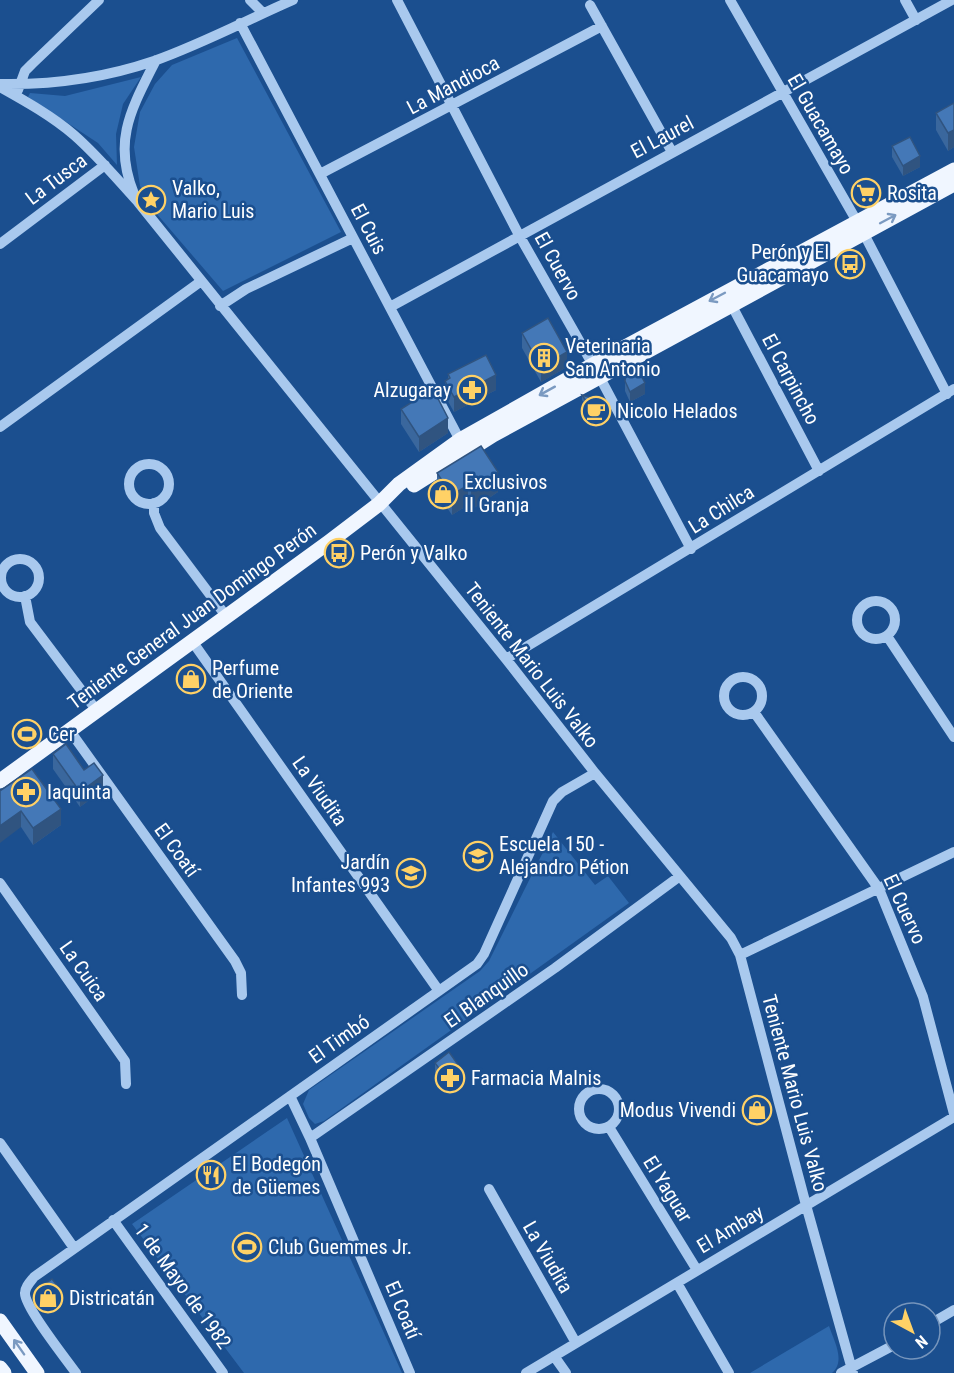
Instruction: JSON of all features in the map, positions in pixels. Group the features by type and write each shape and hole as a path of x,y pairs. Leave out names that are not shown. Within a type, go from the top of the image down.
{"main road":[{"name":"Teniente General Juan Domingo Perón","path":"596,370 731,304 954,170"},
{"name":"Teniente General Juan Domingo Perón","path":"0,781 379,504 399,484 596,370 860,227 954,184"},
{"path":"0,1321 37,1373"},
{"path":"0,1368 4,1373"}],"street":[{"path":"16,96 26,71 32,64 99,0"},
{"path":"250,0 263,13"},
{"path":"0,85 64,82 95,77 156,60 294,0"},
{"name":"El Cuervo","path":"397,0 519,235 596,370 691,549"},
{"name":"El Guacamayo","path":"730,0 860,227 950,391"},
{"path":"905,0 916,20"},
{"name":"El Laurel","path":"390,307 952,0"},
{"path":"590,5 672,152"},
{"name":"El Cuis","path":"240,23 463,446"},
{"name":"La Mandioca","path":"320,174 602,26"},
{"path":"138,202 127,173 124,145 130,115 156,60"},
{"name":"Teniente Mario Luis Valko","path":"0,85 72,134 105,165 138,202 200,282 730,938 740,955 848,1371"},
{"name":"La Tusca","path":"0,244 105,165"},
{"path":"220,306 246,289 353,238"},
{"path":"0,427 200,282"},
{"name":"El Carpincho","path":"731,304 819,471"},
{"name":"La Chilca","path":"506,659 950,391"},
{"path":"154,503 154,513 160,528 226,616"},
{"path":"25,596 30,622 97,711"},
{"path":"887,636 954,736"},
{"name":"La Viudita","path":"192,641 439,990"},
{"name":"El Cuervo","path":"754,712 879,889 923,998 954,1115"},
{"name":"El Coatí","path":"70,731 235,961 241,973 242,995"},
{"name":"El Timbó","path":"76,1373 26,1299 24,1292 27,1285 34,1277 113,1220 477,964 484,954 553,801 562,792 595,773"},
{"path":"740,955 954,852"},
{"name":"El Blanquillo","path":"310,1138 469,1030 680,876"},
{"name":"La Cuica","path":"0,883 125,1061 126,1084"},
{"name":"El Coatí","path":"290,1096 410,1373"},
{"name":"El Ambay","path":"526,1373 954,1115"},
{"name":"El Yaguar","path":"609,1127 697,1270"},
{"path":"0,1143 74,1248"},
{"name":"La Viudita","path":"489,1189 576,1343"},
{"name":"1 de Mayo de 1982","path":"113,1220 223,1373"},
{"path":"677,1283 729,1373"},
{"path":"848,1371 882,1352"},
{"path":"554,1356 566,1373"}],"shaded area":[{"path":"237,38 341,232 223,291 150,206 140,186 134,147 140,112 155,84 172,65"},
{"path":"141,77 123,104 116,134 117,165 98,143 28,97 30,93 65,96"},
{"path":"553,832 595,885 608,876 629,903 324,1121 315,1124 309,1118 303,1104 309,1090 480,971 489,961"},
{"name":"Club Guemmes Jr.","path":"287,1118 402,1373 244,1373 132,1224"},
{"path":"829,1326 839,1357 832,1373 750,1373"}],"building":[{"path":"954,103 954,130 948,133 936,113"},
{"path":"910,137 920,156 903,166 892,146"},
{"path":"548,318 567,352 541,367 522,333"},
{"path":"486,355 496,375 454,397 445,381 450,378 448,374"},
{"path":"637,368 645,383 630,392 625,381 626,374"},
{"path":"433,389 448,418 419,437 401,409"},
{"path":"582,395 601,401 606,410 596,416"},
{"path":"481,446 498,472 471,490 468,485 452,495 437,473"},
{"path":"66,744 84,770 94,763 103,775 80,792 53,754"},
{"path":"32,769 61,809 33,828 21,811 0,826 0,791"},
{"path":"449,1052 464,1073 450,1083 435,1063"},
{"path":"52,1279 60,1289 40,1303 44,1285"}],"place":[{"name":"Rosita","path":"866,193"},
{"name":"Valko, Mario Luis","path":"151,200"},
{"name":"Perón y El Guacamayo","path":"850,264"},
{"name":"Veterinaria San Antonio","path":"544,358"},
{"name":"Alzugaray","path":"472,390"},
{"name":"Nicolo Helados","path":"596,411"},
{"name":"Exclusivos II Granja","path":"443,494"},
{"name":"Perón y Valko","path":"339,553"},
{"name":"Perfume de Oriente","path":"191,679"},
{"name":"Cer","path":"27,734"},
{"name":"Iaquinta","path":"26,792"},
{"name":"Escuela 150 - Alejandro Pétion","path":"478,856"},
{"name":"Jardín Infantes 993","path":"411,873"},
{"name":"Farmacia Malnis","path":"450,1078"},
{"name":"Modus Vivendi","path":"757,1110"},
{"name":"El Bodegón de Güemes","path":"211,1175"},
{"name":"Club Guemmes Jr.","path":"247,1247"},
{"name":"Districatán","path":"48,1298"}]}
